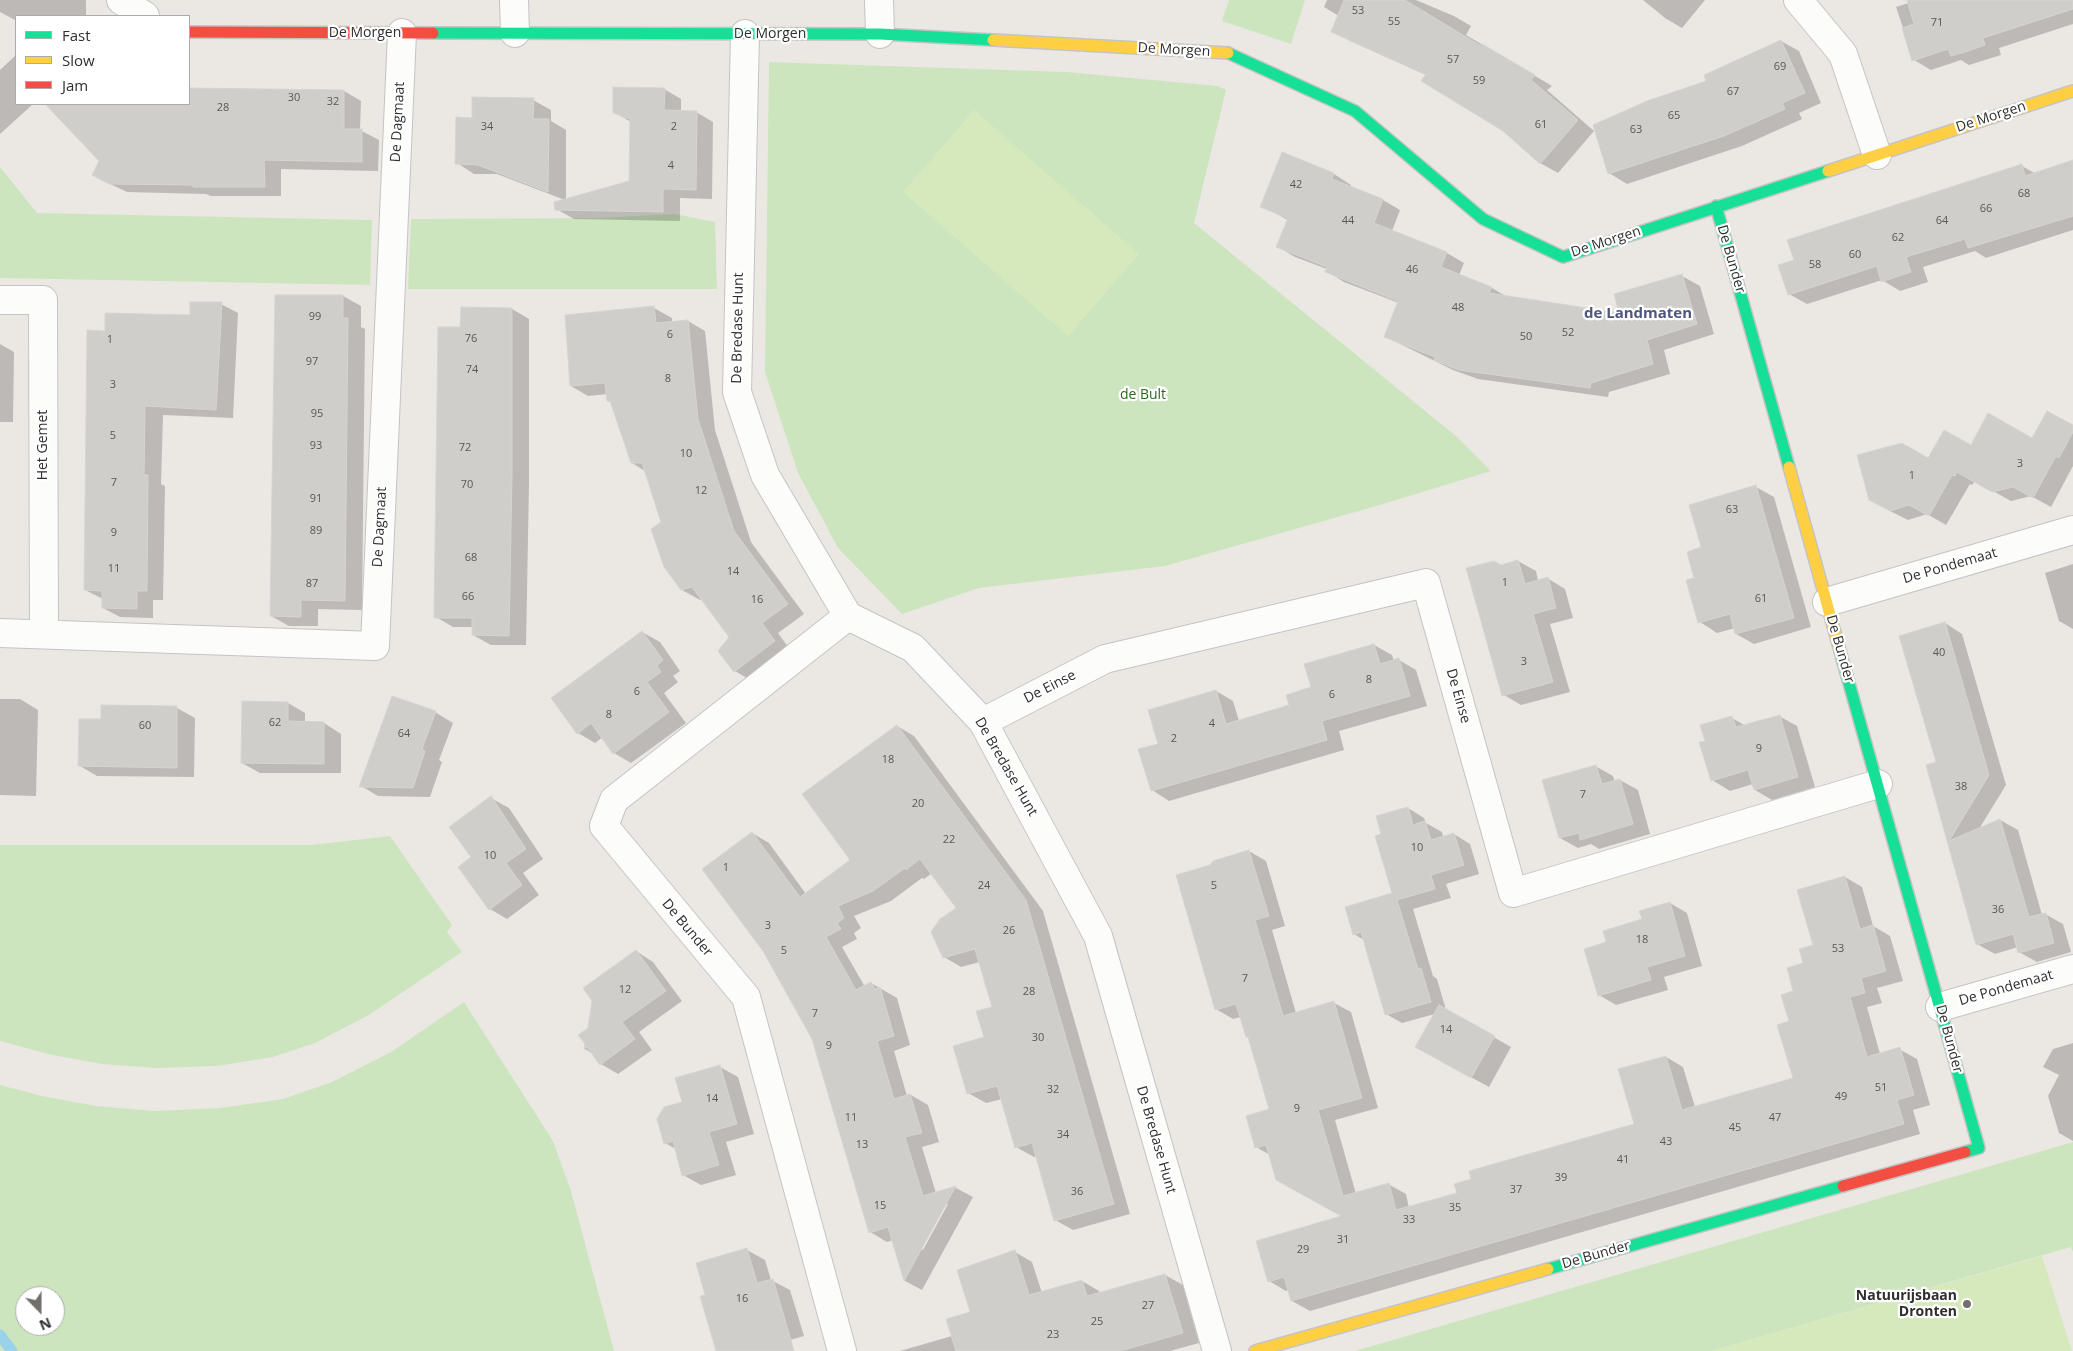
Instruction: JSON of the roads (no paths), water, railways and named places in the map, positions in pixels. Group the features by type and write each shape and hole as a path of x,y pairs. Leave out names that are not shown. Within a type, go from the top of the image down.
{"street":[{"path":"121,0 143,15"},
{"path":"514,0 515,33"},
{"path":"879,0 880,34"},
{"path":"1798,0 1843,54 1877,155"},
{"name":"De Morgen","path":"190,32 880,34 1227,53 1355,111 1482,219 1563,257 2073,91"},
{"name":"De Dagmaat","path":"0,633 44,633 375,646 402,33"},
{"name":"De Bredase Hunt","path":"745,34 737,392 765,475 848,616 913,648 983,722 1098,936 1217,1351"},
{"name":"De Bunder","path":"1255,1351 1979,1148 1716,206"},
{"name":"Het Gemet","path":"0,300 43,300 44,633"},
{"name":"De Pondemaat","path":"1827,602 2073,530"},
{"name":"De Einse","path":"983,722 1105,658 1426,583 1513,893 1878,784"},
{"name":"De Bunder","path":"842,1351 746,997 604,826 614,800 848,616"},
{"name":"De Pondemaat","path":"1940,1007 2073,969"}],"waterway":[{"path":"0,1335 12,1351"}],"place":[{"name":"Natuurijsbaan Dronten","path":"1967,1304"}],"district":[{"name":"de Landmaten","path":"1638,314"}],"park label":[{"name":"de Bult","path":"1143,395"}]}
